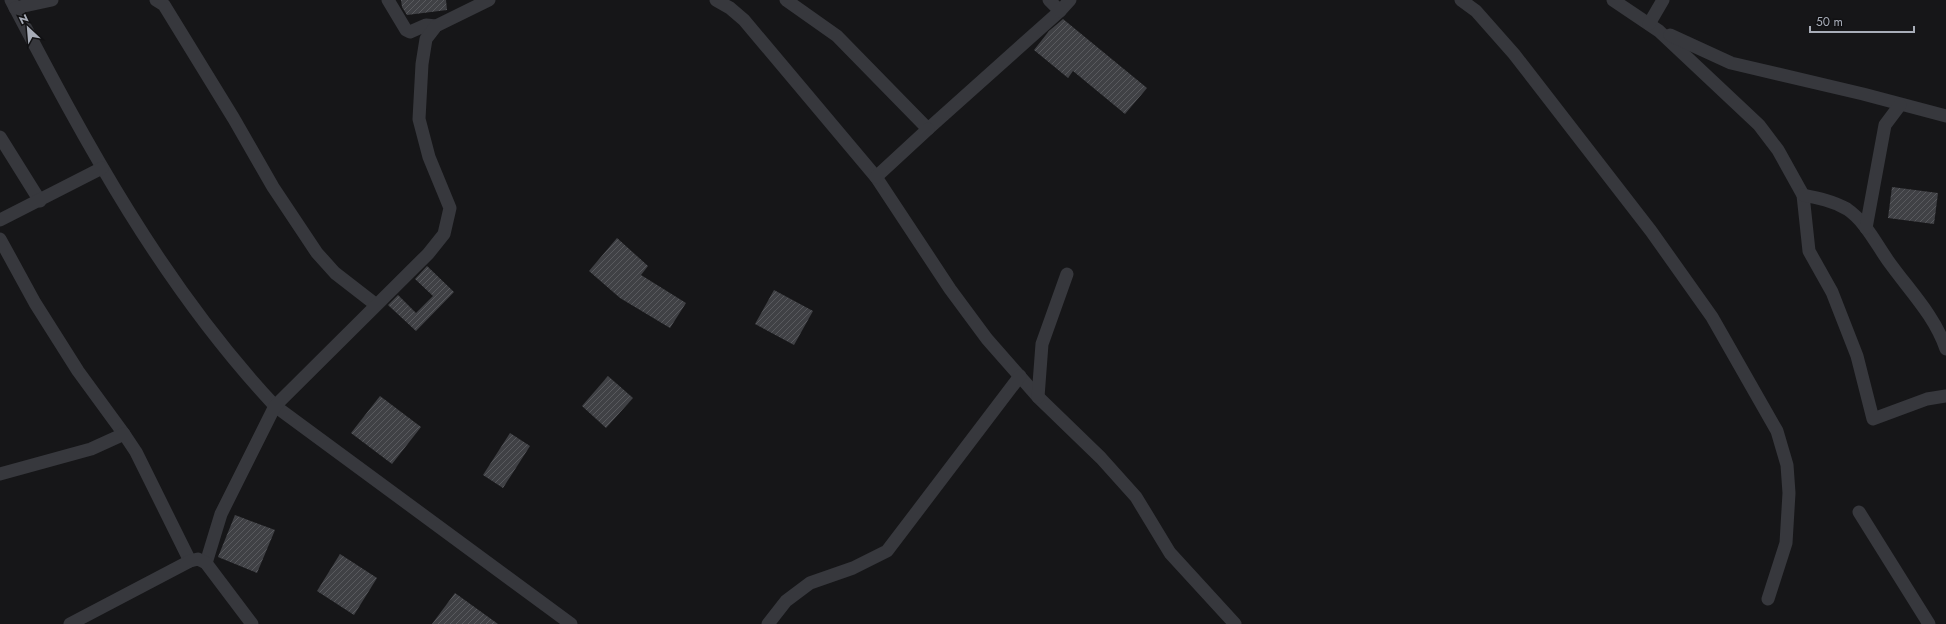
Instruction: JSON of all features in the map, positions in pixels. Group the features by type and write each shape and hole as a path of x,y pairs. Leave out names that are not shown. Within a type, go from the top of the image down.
{"street":[{"path":"52,0 13,4 127,211 209,329 238,367 274,406 571,624"},
{"path":"156,0 164,5 234,119 273,187 317,253 336,273 375,304"},
{"path":"388,0 406,30 410,32 426,25 436,26"},
{"path":"206,563 221,514 274,406 375,304 428,254 444,234 450,208 429,157 419,120 422,64 426,39 436,26 489,0"},
{"path":"716,0 730,8 744,20 876,177 950,289 987,339 1038,397 1101,458 1136,497 1170,554 1236,624"},
{"path":"786,0 837,36 928,129"},
{"path":"1049,0 1060,10"},
{"path":"876,177 1070,0"},
{"path":"1461,0 1476,11 1514,54 1651,232 1712,317 1776,431 1787,465 1789,493 1786,543 1768,599"},
{"path":"1613,0 1654,28 1759,125 1778,150 1803,195 1809,251 1832,292 1857,356 1873,419 1928,399 1946,396"},
{"path":"1654,28 1663,0"},
{"path":"1654,28 1731,63 1863,94 1946,116"},
{"path":"1866,228 1885,125 1900,105"},
{"path":"0,137 40,201"},
{"path":"0,220 40,201 102,168"},
{"path":"1803,195 1825,199 1847,210 1866,228 1929,316 1942,336 1946,349"},
{"path":"0,239 35,303 78,371 136,452 190,561"},
{"path":"1038,397 1042,344 1067,274"},
{"path":"768,624 786,601 810,583 853,568 887,551 1020,376"},
{"path":"0,474 91,449 124,434"},
{"path":"1860,512 1929,624"},
{"path":"70,624 190,561 198,559 206,563 252,624"}],"building":[{"path":"401,0 446,0 447,10 407,15 402,7"},
{"path":"1063,19 1147,88 1125,114 1073,71 1068,78 1034,50 1049,31"},
{"path":"1892,187 1938,193 1934,224 1888,218"},
{"path":"617,238 648,266 641,275 686,303 670,328 620,298 589,271"},
{"path":"427,266 454,292 416,331 388,305 398,295 416,313 433,296 415,279"},
{"path":"774,290 813,311 794,345 755,324"},
{"path":"608,376 633,398 606,428 582,406"},
{"path":"380,396 421,427 392,464 351,433"},
{"path":"510,433 530,446 503,488 483,475"},
{"path":"235,515 275,530 257,573 218,557"},
{"path":"340,554 377,578 354,615 317,591"},
{"path":"455,593 498,624 432,624"}]}
